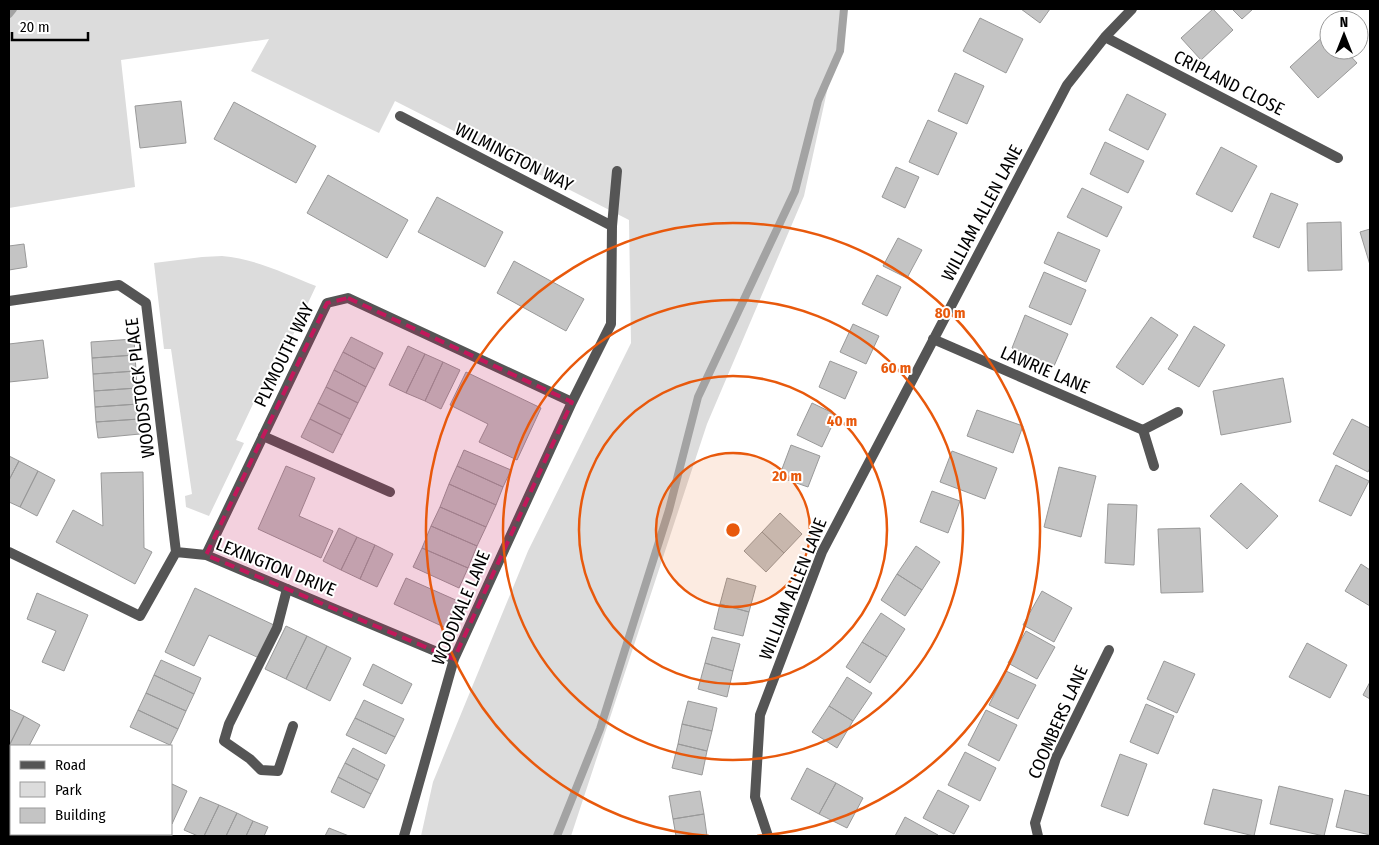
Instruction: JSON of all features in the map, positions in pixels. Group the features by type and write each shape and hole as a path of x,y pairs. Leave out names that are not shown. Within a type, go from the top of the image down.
{"street":[{"name":"WILLIAM ALLEN LANE","path":"768,836 755,797 760,716 822,552 1067,85 1105,37 1132,9"},
{"name":"CRIPLAND CLOSE","path":"1105,37 1338,158"},
{"name":"WILMINGTON WAY","path":"400,116 612,226"},
{"path":"572,402 611,324 612,226 617,171"},
{"name":"WOODSTOCK PLACE","path":"9,302 119,285 146,303 176,552"},
{"name":"PLYMOUTH WAY","path":"206,555 327,303 348,298 572,402"},
{"name":"LAWRIE LANE","path":"933,339 1143,430"},
{"name":"WOODVALE LANE","path":"404,836 454,659 572,402"},
{"path":"1154,466 1143,430 1178,412"},
{"path":"263,436 390,492"},
{"path":"9,552 140,616 176,552"},
{"name":"LEXINGTON DRIVE","path":"176,552 206,555 454,659"},
{"path":"287,589 277,628 233,715 224,741 262,770 278,771 293,726"},
{"name":"COOMBERS LANE","path":"1038,836 1035,823 1056,758 1108,650"}],"highlighted area":[{"path":"348,298 572,402 454,659 206,555 327,303"}],"green space":[{"path":"9,9 845,9 804,196 707,424 571,836 421,836 433,782 528,551 631,343 629,220 395,101 379,133 251,71 269,39 121,60 135,187 9,208"},
{"path":"222,256 247,260 316,286 285,352 279,349 236,440 244,443 209,516 186,507 185,496 192,494 171,349 164,349 154,263"}],"building":[{"path":"1021,9 1050,9 1040,23"},
{"path":"1213,9 1233,30 1201,60 1181,38"},
{"path":"1232,9 1253,9 1242,19"},
{"path":"980,18 1023,39 1006,73 963,51"},
{"path":"1319,40 1319,60 1354,60 1357,63 1318,98 1290,67"},
{"path":"955,73 984,86 967,124 938,111"},
{"path":"1127,94 1166,114 1148,150 1109,130"},
{"path":"181,101 186,143 140,148 135,106"},
{"path":"234,102 316,146 296,183 214,139"},
{"path":"928,120 957,133 938,175 909,162"},
{"path":"1105,142 1144,161 1128,193 1090,174"},
{"path":"1221,147 1257,166 1232,212 1196,194"},
{"path":"896,167 919,177 905,208 882,197"},
{"path":"328,175 408,220 387,258 307,213"},
{"path":"1082,188 1122,207 1107,237 1067,217"},
{"path":"1271,193 1298,204 1279,248 1253,237"},
{"path":"437,197 503,232 485,267 418,232"},
{"path":"1341,222 1342,270 1308,271 1307,223"},
{"path":"1370,229 1370,265 1360,232"},
{"path":"1058,232 1100,250 1086,282 1044,263"},
{"path":"898,238 922,250 907,278 883,266"},
{"path":"24,244 27,267 9,270 9,246"},
{"path":"514,261 584,299 566,331 497,293"},
{"path":"1044,272 1086,290 1071,325 1029,307"},
{"path":"877,275 901,287 887,316 862,304"},
{"path":"1025,315 1068,334 1054,366 1012,348"},
{"path":"1151,317 1178,335 1143,385 1116,367"},
{"path":"853,324 879,336 866,364 840,352"},
{"path":"1194,326 1225,345 1199,387 1168,369"},
{"path":"351,337 383,353 375,369 343,352"},
{"path":"134,339 135,355 92,358 91,342"},
{"path":"43,340 48,378 9,382 9,344"},
{"path":"408,346 425,354 406,393 389,385"},
{"path":"343,352 375,369 366,387 334,370"},
{"path":"425,354 443,362 425,401 406,393"},
{"path":"135,355 136,371 93,374 92,358"},
{"path":"830,361 857,372 845,399 819,387"},
{"path":"443,362 460,370 441,409 425,401"},
{"path":"334,370 366,387 358,403 326,387"},
{"path":"136,371 137,388 94,391 93,374"},
{"path":"466,372 541,408 517,460 479,442 488,424 450,405"},
{"path":"1283,378 1291,422 1221,435 1213,391"},
{"path":"326,387 358,403 350,419 318,403"},
{"path":"137,388 138,404 95,407 94,391"},
{"path":"318,403 350,419 342,435 310,419"},
{"path":"812,403 837,415 822,447 797,435"},
{"path":"138,404 139,419 96,422 95,407"},
{"path":"977,410 1023,426 1013,453 967,436"},
{"path":"139,419 140,434 98,438 96,422"},
{"path":"310,419 342,435 333,453 301,437"},
{"path":"1352,419 1370,428 1370,468 1368,472 1333,454"},
{"path":"791,445 820,456 808,487 779,477"},
{"path":"464,450 511,470 503,487 457,466"},
{"path":"952,451 997,468 985,499 940,482"},
{"path":"9,456 19,461 9,480"},
{"path":"19,461 38,471 20,507 9,502 9,480"},
{"path":"1336,465 1369,481 1351,516 1319,501"},
{"path":"286,466 315,478 299,516 333,531 321,558 258,529"},
{"path":"457,466 503,487 496,505 449,484"},
{"path":"1059,467 1096,476 1081,537 1044,527"},
{"path":"38,471 55,480 37,516 20,507"},
{"path":"143,472 144,548 152,552 135,584 56,542 73,510 103,526 101,473"},
{"path":"1241,483 1278,516 1247,549 1210,516"},
{"path":"449,484 496,505 486,527 440,507"},
{"path":"932,491 960,501 948,533 920,522"},
{"path":"1108,504 1137,505 1134,565 1105,563"},
{"path":"440,507 486,527 477,546 431,526"},
{"path":"780,513 802,534 784,553 762,532"},
{"path":"431,526 477,546 468,568 422,548"},
{"path":"339,528 357,537 341,570 323,561"},
{"path":"1200,528 1203,592 1161,593 1158,529"},
{"path":"762,532 784,553 766,572 744,551"},
{"path":"357,537 375,545 360,579 341,570"},
{"path":"375,545 393,554 377,587 360,579"},
{"path":"916,546 940,562 922,590 897,574"},
{"path":"422,548 468,568 459,588 413,567"},
{"path":"1361,564 1370,570 1370,606 1345,591"},
{"path":"897,574 922,590 905,616 881,600"},
{"path":"406,578 458,601 446,628 394,604"},
{"path":"727,578 756,586 749,612 720,604"},
{"path":"195,588 274,625 259,658 209,635 194,666 165,652"},
{"path":"1042,591 1072,608 1054,642 1023,625"},
{"path":"37,593 88,615 64,671 42,662 56,631 27,619"},
{"path":"720,604 749,612 743,636 714,629"},
{"path":"881,613 905,629 887,657 862,642"},
{"path":"286,626 307,636 286,679 265,669"},
{"path":"1026,631 1055,647 1037,679 1008,663"},
{"path":"307,636 327,646 306,689 286,679"},
{"path":"712,637 740,644 733,671 705,663"},
{"path":"862,642 887,657 870,683 846,667"},
{"path":"1307,643 1347,665 1330,698 1289,677"},
{"path":"327,646 351,658 330,701 306,689"},
{"path":"161,660 201,678 194,694 154,675"},
{"path":"1164,661 1195,674 1177,713 1147,699"},
{"path":"705,663 733,671 727,697 698,689"},
{"path":"373,664 412,684 402,704 363,685"},
{"path":"1006,671 1036,685 1018,719 989,705"},
{"path":"154,675 194,694 186,711 146,693"},
{"path":"847,677 872,693 853,721 829,706"},
{"path":"1370,682 1370,699 1363,695"},
{"path":"146,693 186,711 178,729 138,710"},
{"path":"364,700 404,719 395,737 355,718"},
{"path":"688,701 717,708 712,731 682,724"},
{"path":"1146,704 1174,716 1158,754 1130,742"},
{"path":"829,706 853,721 837,748 812,732"},
{"path":"9,709 24,716 9,746"},
{"path":"138,710 178,729 170,745 130,727"},
{"path":"986,710 1017,725 999,761 968,745"},
{"path":"24,716 40,725 30,745 10,745 10,752 9,746"},
{"path":"355,718 395,737 386,754 346,735"},
{"path":"682,724 712,731 707,751 678,744"},
{"path":"678,744 707,751 702,775 672,768"},
{"path":"353,748 385,765 378,780 345,763"},
{"path":"965,752 996,768 980,801 948,785"},
{"path":"1120,754 1147,764 1128,816 1101,806"},
{"path":"345,763 378,780 371,794 338,777"},
{"path":"807,768 836,783 819,814 791,799"},
{"path":"338,777 371,794 364,808 331,792"},
{"path":"836,783 863,798 847,828 819,814"},
{"path":"172,784 187,791 172,824"},
{"path":"1279,786 1333,799 1324,836 1270,824"},
{"path":"1213,789 1262,800 1254,836 1204,824"},
{"path":"938,790 969,806 954,834 923,818"},
{"path":"1345,790 1370,796 1370,835 1336,827"},
{"path":"700,791 704,814 673,819 669,796"},
{"path":"200,797 219,805 204,836 198,836 184,830"},
{"path":"219,805 237,813 226,836 204,836"},
{"path":"237,813 253,821 246,836 226,836"},
{"path":"704,814 707,836 676,836 673,819"},
{"path":"905,817 938,835 938,836 895,836"},
{"path":"253,821 268,827 264,836 246,836"},
{"path":"329,828 349,836 325,836"}],"waterway":[{"path":"9,14 13,9"},
{"path":"557,836 600,729 669,510 698,397 795,191 818,101 840,51 844,9"}]}
